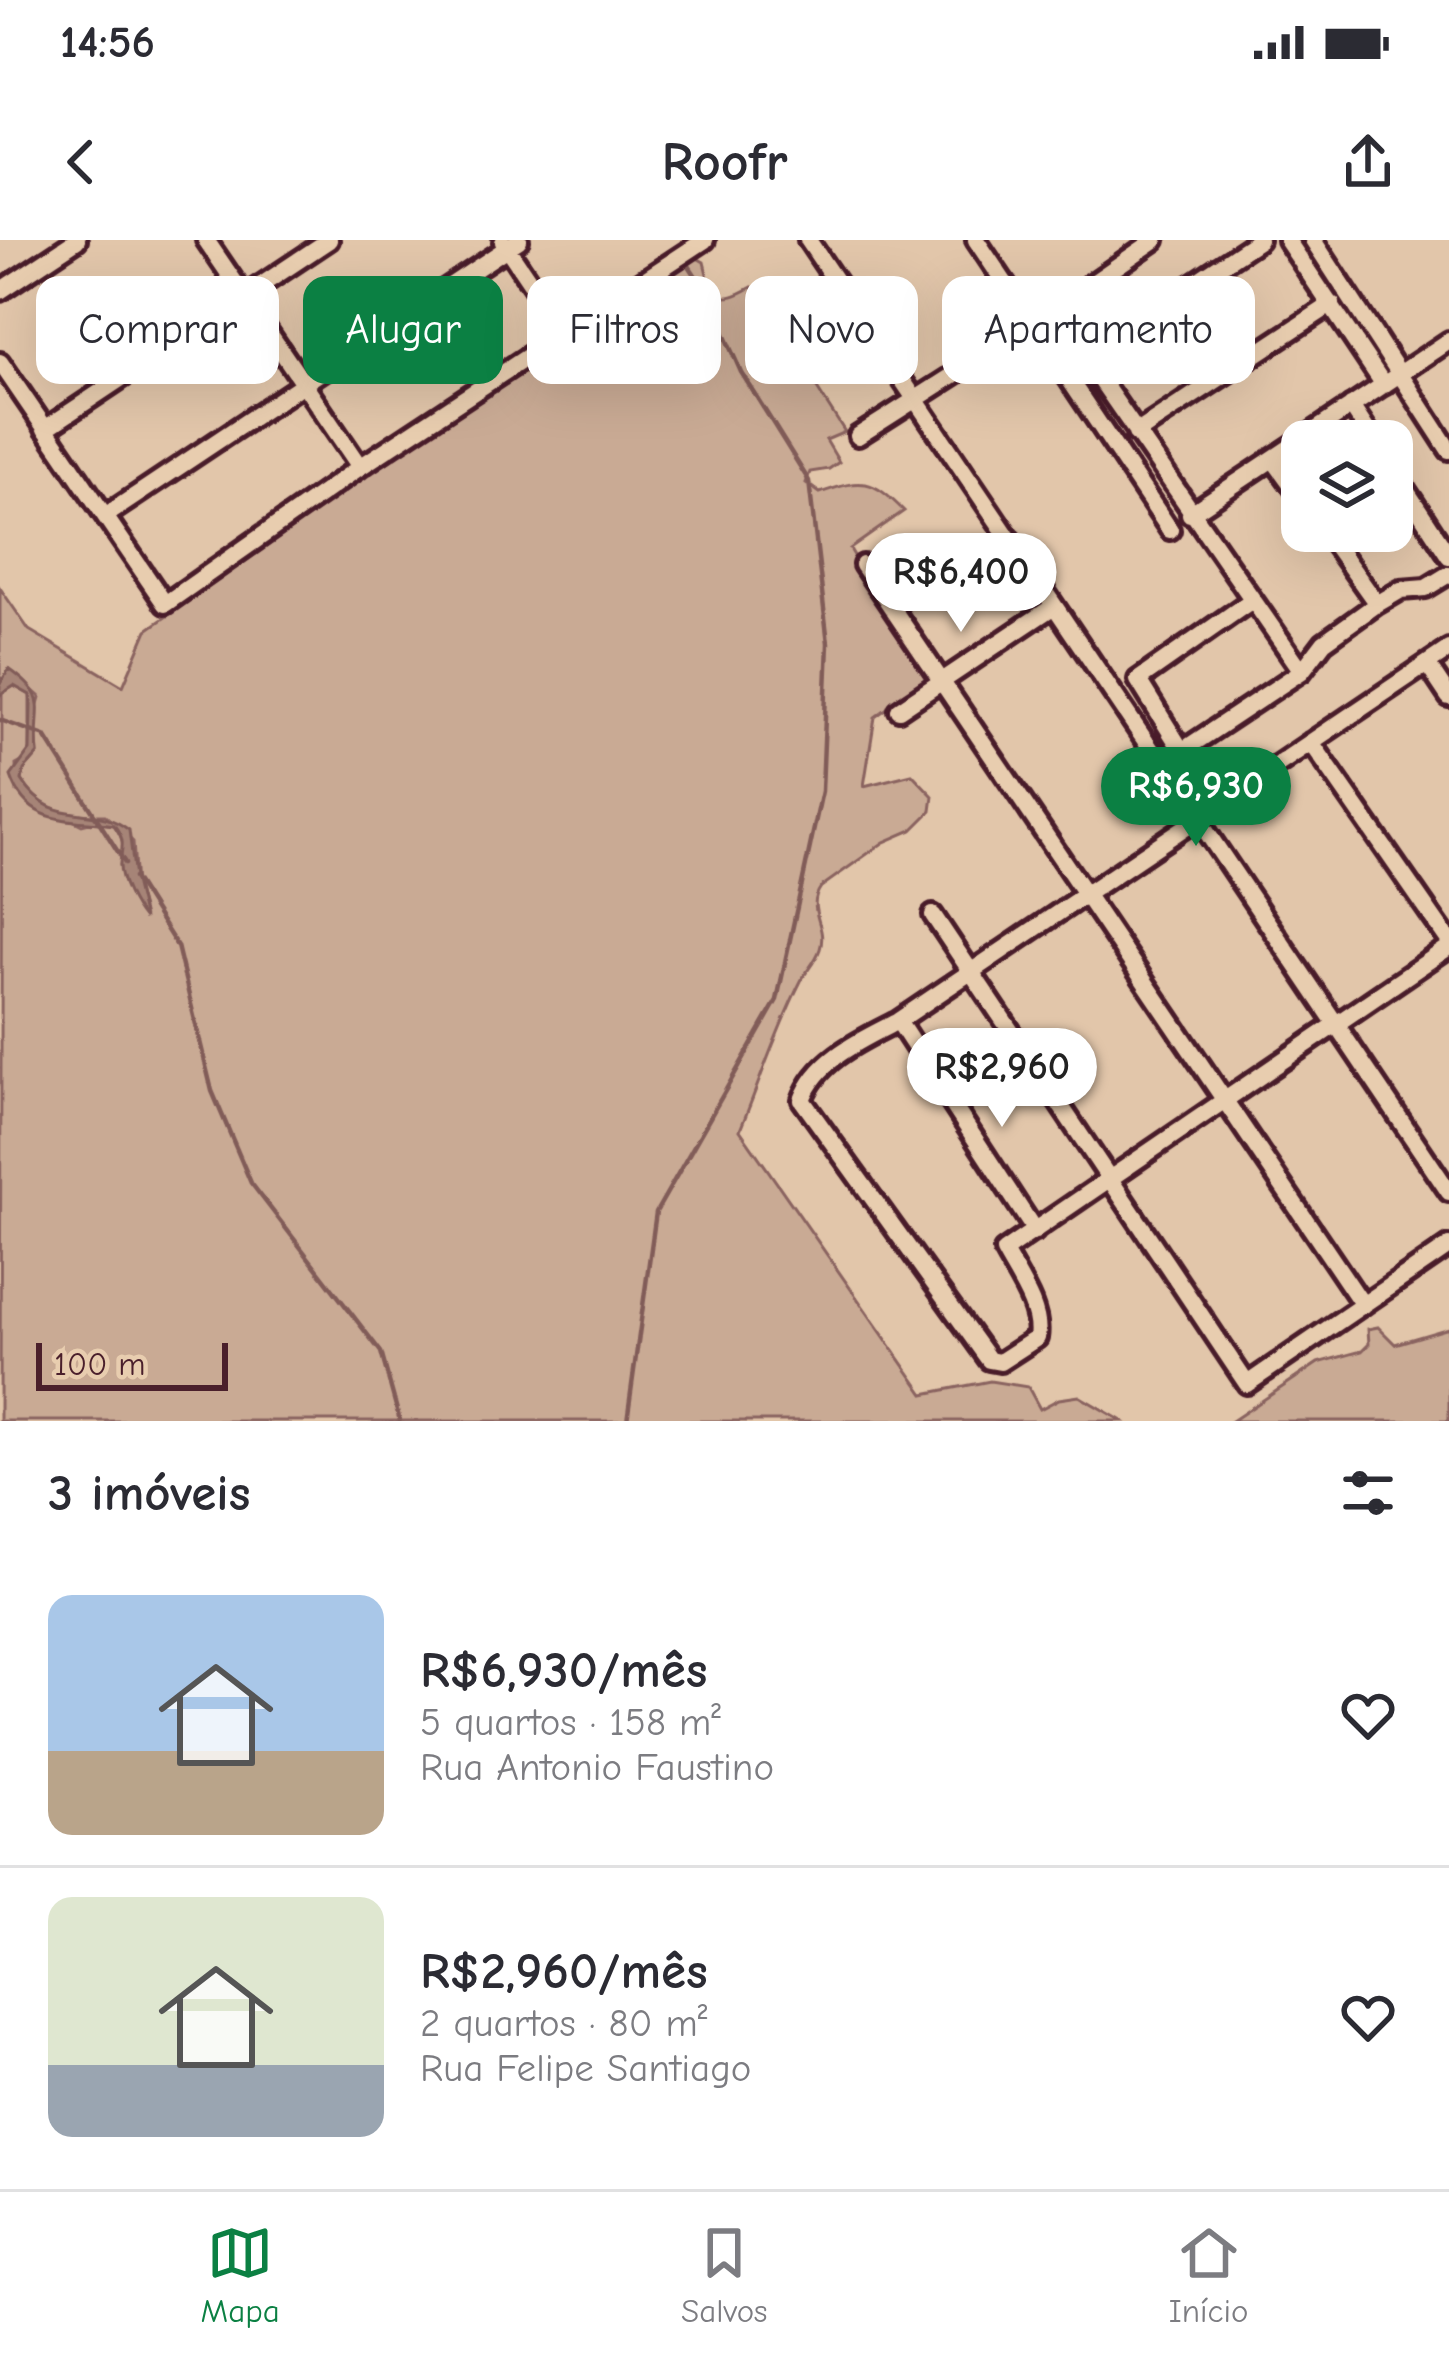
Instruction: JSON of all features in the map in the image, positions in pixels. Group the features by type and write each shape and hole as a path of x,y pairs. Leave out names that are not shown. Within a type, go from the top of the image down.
{"street":[{"path":"0,291 77,240"},
{"path":"206,240 230,276"},
{"path":"274,276 328,240"},
{"path":"649,276 705,240"},
{"path":"808,240 1449,1192"},
{"path":"976,240 1000,276"},
{"path":"1259,240 1093,350 1089,363 1302,671"},
{"path":"1287,240 1384,385"},
{"path":"1313,240 1449,449"},
{"path":"1102,276 1152,241"},
{"path":"461,276 509,243 529,276"},
{"path":"1136,433 1332,304"},
{"path":"1190,514 1449,340"},
{"path":"279,348 360,467"},
{"path":"0,362 165,604 527,355"},
{"path":"46,428 112,384"},
{"path":"105,516 303,384"},
{"path":"858,436 942,384"},
{"path":"1072,384 1170,530"},
{"path":"1351,406 1360,420"},
{"path":"1273,459 1281,470"},
{"path":"1413,501 1449,556"},
{"path":"1340,552 1377,604"},
{"path":"863,565 1363,1305"},
{"path":"1252,600 1138,680 1178,748 1187,751 1302,671 1324,642 1377,604 1401,590 1426,588 1449,574"},
{"path":"898,710 1054,606"},
{"path":"1311,742 1449,944 1004,1251 1036,1314 1039,1330 1037,1338 1000,1362 989,1360 802,1100 806,1090 842,1050 898,1021 1197,817 1449,649"},
{"path":"1427,664 1449,697"},
{"path":"933,915 1247,1384 1449,1246"},
{"path":"898,1021 1035,1231"}],"shaded area":[{"path":"697,258 704,262 708,276 668,276"},
{"path":"745,291 745,384 814,384 845,432 826,440 839,462 810,472 806,483 820,493 866,484 904,511 850,549 927,679 875,717 864,786 912,774 933,796 931,811 912,830 884,842 821,887 815,903 820,949 784,1017 740,1130 924,1394 990,1381 1028,1387 1040,1409 1079,1396 1122,1421 0,1421 2,693 14,686 30,695 30,750 27,759 16,765 17,792 82,825 114,825 123,844 120,865 144,917 133,842 105,815 58,810 38,799 22,780 38,754 35,715 40,697 9,669 0,684 0,588 29,630 123,686 147,630 527,365 527,384 721,384 721,296"},
{"path":"9,669 31,689 38,705 38,754 22,780 46,805 101,817 129,830 144,919 122,877 122,840 114,825 40,813 19,793 11,776 30,750 31,704 30,695 14,686 0,695"},
{"path":"1378,1327 1395,1344 1449,1328 1449,1421 1232,1421 1318,1363 1362,1351 1369,1344 1368,1329"}],"waterway":[{"path":"627,1421 656,1212 777,1000 822,791 828,643 809,481 741,372 703,287 686,261"},
{"path":"0,720 45,736 125,863"},
{"path":"134,878 177,946 212,1091 251,1183 381,1352 400,1421"}]}
